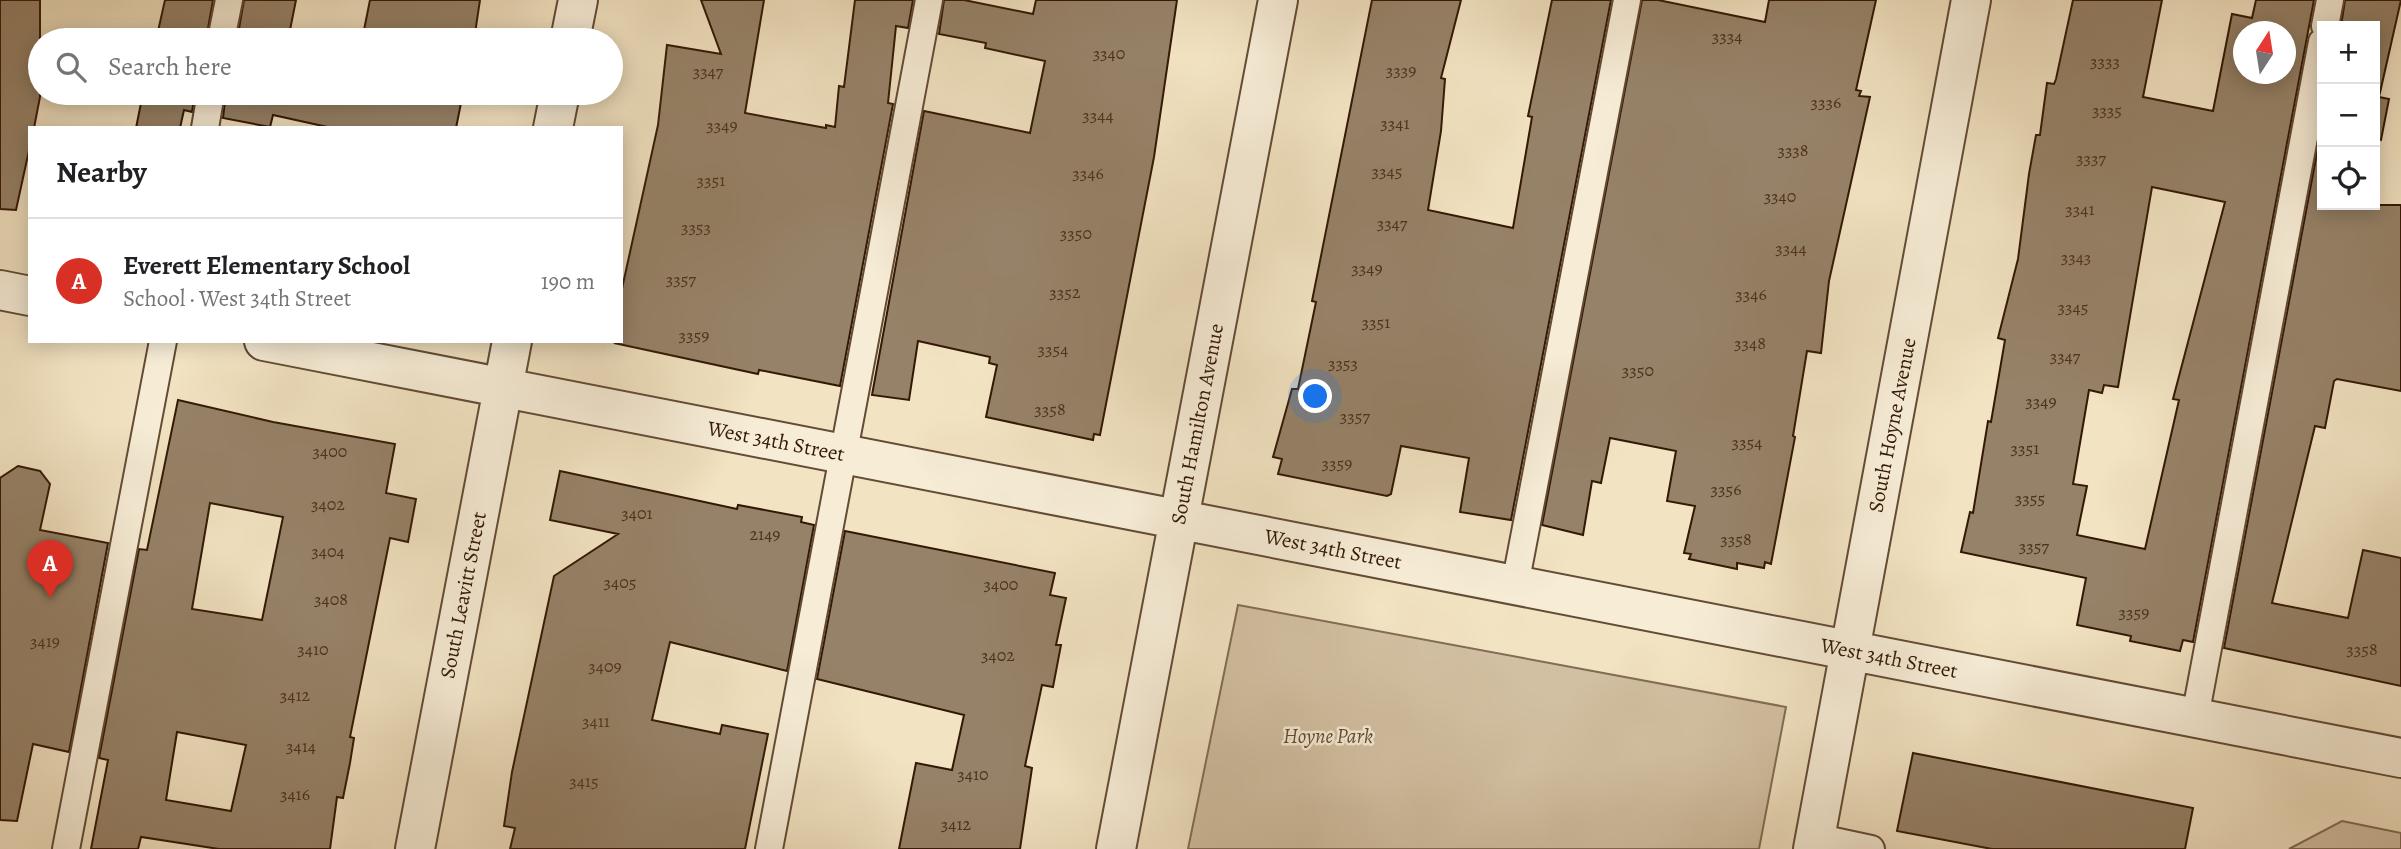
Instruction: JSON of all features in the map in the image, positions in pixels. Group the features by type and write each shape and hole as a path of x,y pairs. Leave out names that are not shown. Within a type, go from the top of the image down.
{"street":[{"path":"572,28 578,0"},
{"name":"South Hamilton Avenue","path":"1116,849 1278,0"},
{"name":"South Hoyne Avenue","path":"1814,843 1971,0"},
{"path":"553,126 558,105"},
{"path":"0,290 28,296"},
{"name":"West 34th Street","path":"274,343 2401,758"},
{"name":"South Leavitt Street","path":"415,849 512,343"}],"lane":[{"path":"223,28 229,0"},
{"path":"769,849 929,0"},
{"path":"1515,585 1627,0"},
{"path":"2326,21 2330,0"},
{"path":"2195,718 2317,69"},
{"path":"205,126 209,105"},
{"path":"66,849 163,343"},
{"path":"1814,843 1871,849"}],"green space":[{"name":"Hoyne Park","path":"1238,605 1786,707 1759,849 1188,849"},
{"path":"2342,821 2401,833 2401,849 2289,849"}],"building":[{"path":"0,0 40,0 40,28 28,28 28,105 38,105 34,126 28,126 28,155 16,210 0,209"},
{"path":"165,0 213,0 208,28 159,28"},
{"path":"244,0 296,0 290,28 239,28"},
{"path":"370,0 480,0 476,28 364,28"},
{"path":"701,0 764,0 745,113 826,128 826,125 835,127 839,86 844,87 855,0 913,0 908,28 896,26 888,103 893,104 840,386 759,370 758,374 614,343 623,343 623,284 658,125 667,45 721,54"},
{"path":"944,0 964,0 1033,14 1036,0 1177,0 1154,157 1100,435 1094,434 1093,440 986,417 997,365 989,363 990,357 918,341 909,400 872,395 924,111 1030,133 1045,61 985,48 986,43 939,34"},
{"path":"1372,0 1461,0 1441,78 1445,79 1441,131 1428,210 1513,228 1532,117 1528,116 1552,0 1611,0 1511,520 1460,512 1469,458 1401,446 1391,494 1387,496 1278,474 1282,459 1273,457 1292,389 1298,389 1316,302 1312,301"},
{"path":"1642,0 1658,0 1765,22 1769,0 1876,0 1856,90 1861,91 1859,96 1870,97 1829,281 1821,353 1807,351 1793,436 1795,437 1771,564 1765,562 1764,568 1737,563 1737,569 1689,559 1691,554 1684,553 1695,506 1667,501 1676,451 1610,438 1601,483 1592,481 1583,535 1542,525"},
{"path":"2073,0 2162,0 2143,97 2213,111 2232,14 2252,18 2256,0 2314,0 2193,642 2183,640 2180,651 2130,641 2131,636 2077,625 2086,578 1961,552 1970,512 1973,513 1988,421 1991,422 2005,340 1998,338 2018,259 2036,135 2040,135 2047,83 2054,84","holes":["2152,187 2225,202 2173,399 2179,400 2145,549 2077,535 2087,486 2073,484 2089,390 2102,393 2104,385 2118,387"]},
{"path":"2345,0 2401,0 2380,93 2380,21 2342,21"},
{"path":"2380,97 2389,99 2380,140"},
{"path":"141,105 193,105 192,112 184,110 180,126 136,126"},
{"path":"225,105 461,105 456,126 323,126 273,115 270,126 265,126 223,118"},
{"path":"2317,153 2317,210 2380,210 2380,205 2401,205 2401,391 2337,379 2334,381 2325,428 2315,426 2272,603 2348,618 2363,550 2401,558 2401,686 2224,648"},
{"path":"178,400 273,422 395,444 386,493 416,499 408,542 390,538 350,737 354,738 350,763 343,798 337,797 330,849 219,849 141,837 138,849 91,849 108,760 99,758 139,549 147,550","holes":["210,503 283,517 262,620 192,609","177,732 246,745 231,811 166,800"]},
{"path":"18,466 40,471 50,484 40,530 108,543 69,752 33,744 17,821 0,820 0,478"},
{"path":"560,471 737,509 738,505 802,517 801,522 814,525 787,671 670,642 652,720 720,734 722,725 768,734 745,849 510,849 515,828 504,826 512,772 554,576 618,534 550,520"},
{"path":"845,531 1055,573 1050,595 1066,598 1056,645 1061,645 1053,687 1042,685 1025,766 1032,768 1020,849 899,849 916,763 952,770 964,715 817,679"},
{"path":"1913,753 2193,808 2185,849 1992,849 1897,831"}],"place":[{"name":"Everett Elementary School","path":"50,598"}]}
